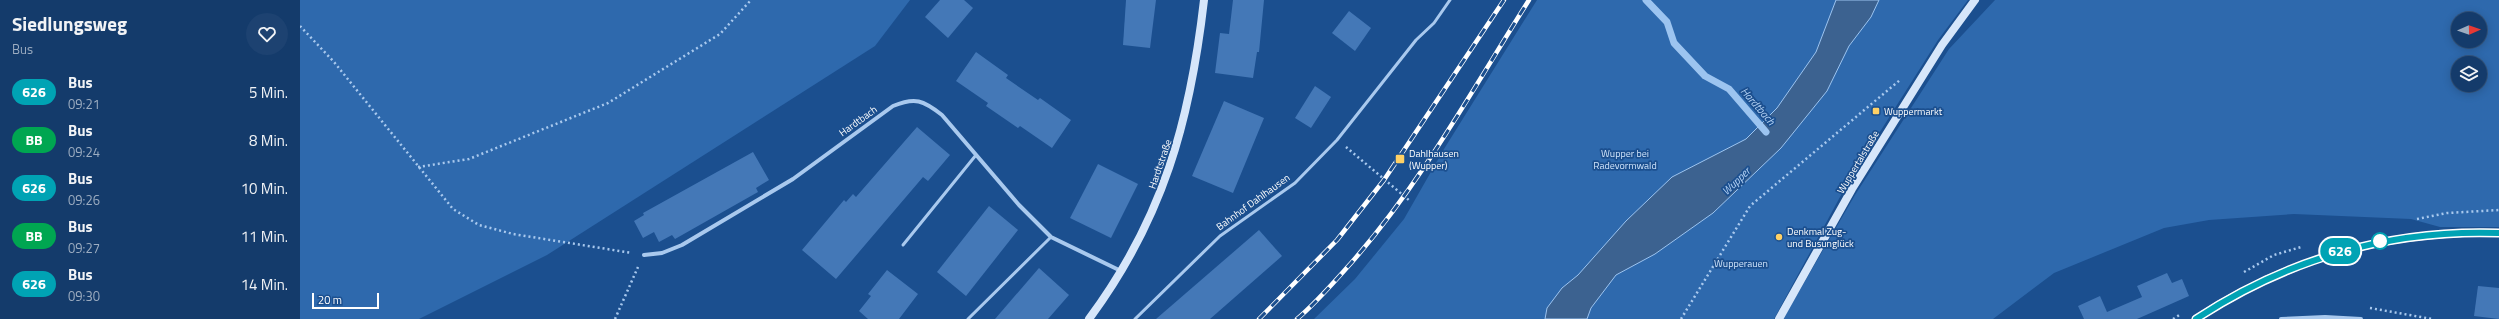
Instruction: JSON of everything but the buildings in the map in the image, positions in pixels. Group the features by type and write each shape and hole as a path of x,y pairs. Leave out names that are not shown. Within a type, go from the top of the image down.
{"main road":[{"name":"Hardtstraße","path":"1089,319 1123,272 1157,201 1182,131 1191,88 1204,0"},
{"name":"Wuppertalstraße","path":"1779,319 1856,183 1942,45 1974,0"},
{"path":"2196,319 2226,299 2276,274 2339,252 2411,236 2464,232 2499,233"}],"street":[{"name":"Hardtbach","path":"644,254 662,253 682,245 793,179 880,115 906,101 918,100 931,106 942,115 976,156 1050,238 1123,272"},
{"path":"2282,319 2325,317 2361,319"}],"lane":[{"name":"Bahnhof Dahlhausen","path":"1135,319 1220,236 1295,183 1337,140 1416,40 1434,23 1450,0"},
{"path":"903,246 976,156"},
{"path":"968,319 1050,238"}],"path":[{"path":"418,167 469,159 608,103 720,34 751,0"},
{"path":"300,26 334,62 453,209 479,226 512,234 644,254 615,319"},
{"path":"1682,319 1750,206 1906,76"},
{"path":"1337,140 1410,201"},
{"path":"2364,307 2406,313 2432,319"}],"green space":[{"path":"300,0 910,0 875,46 547,255 419,319 300,319"},
{"name":"Wupper bei Radevormwald","path":"1537,0 1968,0 1938,40 1847,184 1774,319 1314,319 1355,279 1404,219 1444,149"},
{"path":"1995,0 2499,0 2499,227 2440,227 2411,219 2294,214 2209,220 2164,228 2054,273 1993,319 1783,319 1855,195 1949,49"}],"water":[{"name":"Wupper","path":"1836,0 1879,0 1871,17 1849,46 1827,91 1781,148 1713,213 1655,254 1616,275 1591,308 1587,319 1545,319 1547,308 1562,288 1578,275 1626,221 1672,177 1746,139 1777,108 1816,52"}],"waterway":[{"name":"Hardtbach","path":"1646,0 1667,22 1674,43 1705,76 1729,89 1766,132"}],"railway":[{"path":"1259,319 1337,240 1384,180 1504,0"},
{"path":"1297,319 1318,299 1352,262 1401,200 1424,168 1467,101 1529,0"}],"bus line":[{"name":"626","path":"2196,319 2226,299 2276,274 2321,257 2386,240 2411,236 2464,232 2499,233"}],"place":[{"name":"Wuppermarkt","path":"1876,111"},
{"name":"Dahlhausen (Wupper)","path":"1400,159"},
{"name":"Denkmal Zug- und Busunglück","path":"1779,237"}],"park label":[{"name":"Wupperauen","path":"1741,263"}]}
